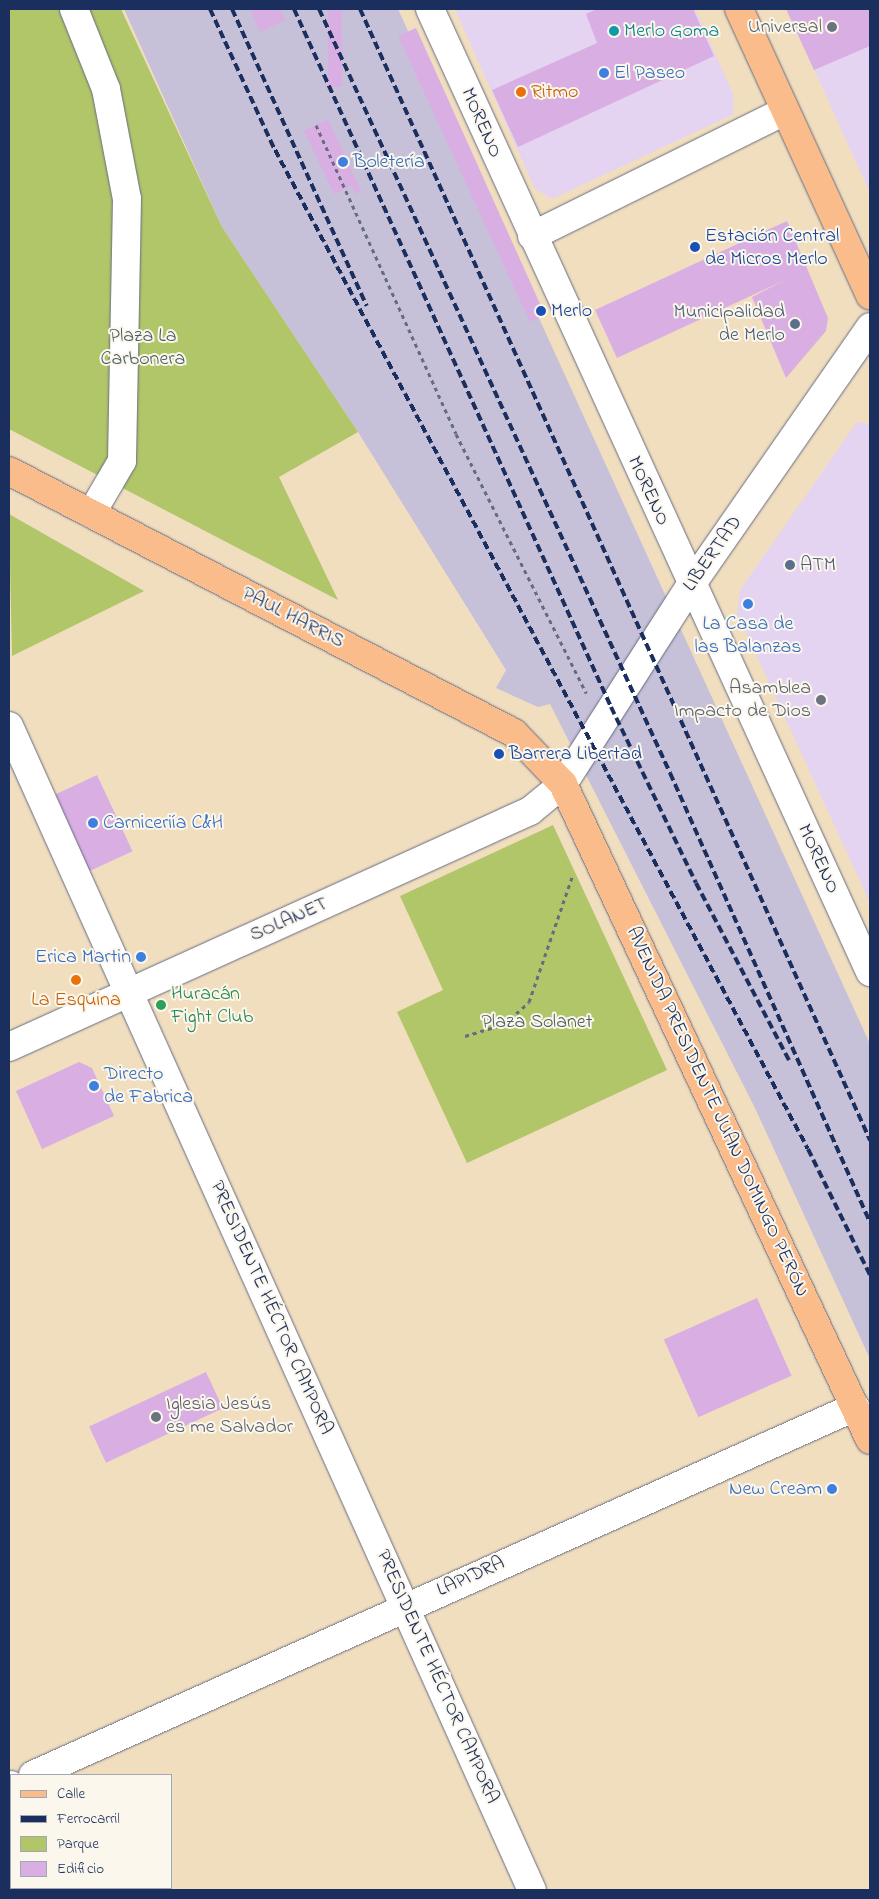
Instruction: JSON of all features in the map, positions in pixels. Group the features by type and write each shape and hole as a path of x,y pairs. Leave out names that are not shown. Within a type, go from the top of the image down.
{"main road":[{"path":"739,9 870,295"},
{"name":"PAUL HARRIS","path":"9,471 514,733 563,784"},
{"name":"AVENIDA PRESIDENTE JUAN DOMINGO PERÓN","path":"563,784 870,1440"}],"street":[{"path":"74,9 106,88 127,199 122,460 92,514"},
{"name":"MORENO","path":"430,9 691,585 870,972"},
{"path":"532,236 785,111"},
{"name":"LIBERTAD","path":"563,784 691,585 870,327"},
{"name":"PRESIDENTE HÉCTOR CAMPORA","path":"9,726 532,1890"},
{"name":"SOLANET","path":"9,1047 530,811 563,784"},
{"name":"LAPIDRA","path":"35,1774 406,1606 855,1408"}],"path":[{"path":"316,125 456,434 601,723"},
{"path":"465,1036 504,1024 536,990 586,834"}],"shaded area":[{"path":"124,9 398,9 870,1044 870,1359 755,1108 550,704 538,707 496,688 506,670 358,432 222,227"},
{"path":"455,9 695,9 733,94 734,114 552,199 535,189"},
{"path":"787,9 870,9 870,193"},
{"path":"857,422 870,424 870,903 737,613 740,590"}],"green space":[{"name":"Plaza La Carbonera","path":"9,9 121,9 222,227 358,432 279,477 338,600 9,429"},
{"path":"9,514 144,591 12,656"},
{"name":"Plaza Solanet","path":"553,825 667,1070 467,1163 397,1012 443,990 400,896"}],"building":[{"path":"250,9 280,9 286,20 260,32"},
{"path":"328,9 342,9 342,87 328,87"},
{"name":"El Paseo","path":"597,9 693,9 714,56 518,147 492,90 597,43 586,14"},
{"name":"Universal","path":"786,9 870,9 870,46 814,70"},
{"path":"416,28 545,315 530,322 398,36"},
{"path":"328,119 361,191 355,194 352,186 334,194 304,131"},
{"path":"787,221 828,318 826,331 786,378 752,297 785,280 617,358 595,310"},
{"name":"Carniceriía C&H","path":"97,775 132,851 88,872 53,796"},
{"path":"79,1062 92,1068 114,1116 42,1149 16,1091"},
{"path":"757,1298 792,1376 698,1417 664,1339"},
{"name":"Iglesia Jesús es me Salvador","path":"206,1372 223,1408 106,1463 89,1427"}],"railway":[{"path":"210,9 275,150 808,1149 870,1275"},
{"path":"232,9 367,306"},
{"path":"294,9 611,707 696,883 789,1060"},
{"path":"319,9 670,773 870,1223"},
{"path":"360,9 870,1140"}],"place":[{"name":"Universal","path":"832,27"},
{"name":"Merlo Goma","path":"614,31"},
{"name":"El Paseo","path":"604,73"},
{"name":"Ritmo","path":"521,92"},
{"name":"Boletería","path":"343,162"},
{"name":"Estación Central de Micros Merlo","path":"695,247"},
{"name":"Merlo","path":"541,311"},
{"name":"Municipalidad de Merlo","path":"795,324"},
{"name":"ATM","path":"790,565"},
{"name":"La Casa de las Balanzas","path":"748,604"},
{"name":"Asamblea Impacto de Dios","path":"821,700"},
{"name":"Barrera Libertad","path":"499,754"},
{"name":"Carniceriía C&H","path":"93,823"},
{"name":"Erica Martin","path":"141,957"},
{"name":"La Esquina","path":"76,980"},
{"name":"Huracán Fight Club","path":"161,1005"},
{"name":"Directo de Fabrica","path":"94,1086"},
{"name":"Iglesia Jesús es me Salvador","path":"156,1417"},
{"name":"New Cream","path":"832,1489"}]}
